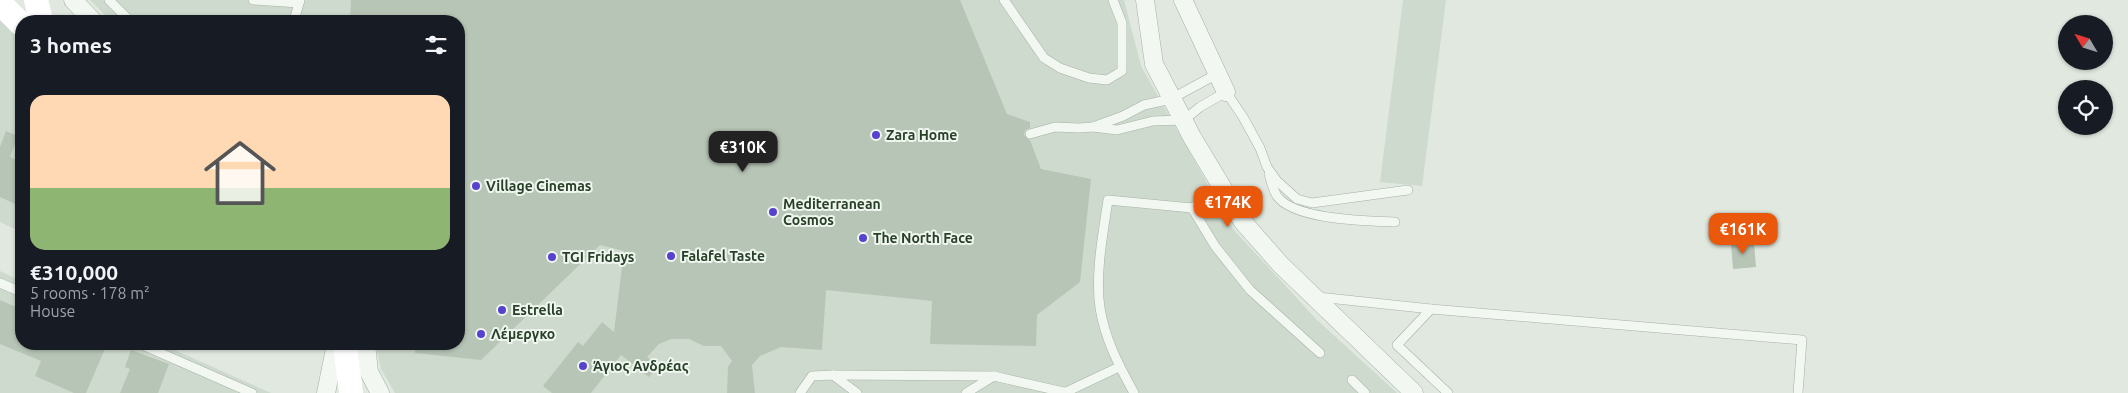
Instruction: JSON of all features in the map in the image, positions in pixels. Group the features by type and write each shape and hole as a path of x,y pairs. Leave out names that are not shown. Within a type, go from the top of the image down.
{"street":[{"path":"36,0 40,15"},
{"path":"73,0 87,15"},
{"path":"1145,0 1154,64 1171,99 1221,189 1243,222 1281,265 1414,393"},
{"path":"1183,0 1226,92"},
{"path":"0,3 15,18"},
{"path":"326,393 335,350"},
{"path":"347,350 350,389"},
{"path":"367,350 369,372 380,393"}],"lane":[{"path":"108,0 124,15"},
{"path":"253,0 299,1 296,15"},
{"path":"1004,0 1044,58 1060,68 1089,78 1107,80 1122,71 1122,23 1113,0"},
{"path":"1030,134 1055,127 1079,128 1093,126 1123,116 1144,105 1171,99 1217,74"},
{"path":"1093,126 1117,130 1153,121 1184,120 1200,106 1226,92 1260,148 1277,197 1305,213 1353,220 1395,222"},
{"path":"1267,167 1276,181 1297,199 1312,204 1408,190"},
{"path":"1134,393 1119,367 1104,325 1100,306 1102,239 1108,200 1192,208 1221,189"},
{"path":"1192,208 1215,246 1250,290 1320,352"},
{"path":"0,283 15,289"},
{"path":"1313,296 1430,309 1802,340 1798,393"},
{"path":"1430,309 1397,345 1448,393"},
{"path":"154,350 252,393"},
{"path":"800,393 812,376 833,375 994,376 1067,392 1119,367"},
{"path":"833,375 857,393"},
{"path":"966,393 994,376"},
{"path":"1352,380 1366,393"}],"shaded area":[{"name":"Mediterranean Cosmos","path":"90,0 1124,0 1141,66 1233,229 1316,319 1397,393 395,393 381,369 377,350 465,350 465,15 105,15"},
{"path":"1403,0 1446,0 1422,186 1380,182"},
{"path":"0,18 15,33 15,229 0,222"},
{"path":"0,271 15,278 15,350 174,350 271,393 0,393"}],"building":[{"name":"Mediterranean Cosmos","path":"351,0 960,0 1007,114 1030,122 1030,128 1025,130 1024,135 1030,140 1041,169 1091,179 1080,282 1037,315 1036,346 930,344 932,301 826,290 822,350 781,347 760,356 752,365 755,393 727,393 728,367 732,361 721,346 704,346 689,339 671,339 659,344 647,357 658,366 649,377 621,355 591,393 552,393 543,386 578,342 583,346 602,322 614,332 624,251 600,245 481,360 415,353 415,350 465,350 465,15 350,15"},
{"path":"6,131 15,135 15,144 10,157 15,159 15,204 0,197 0,147"},
{"path":"1754,242 1756,267 1733,269 1731,244"},
{"path":"0,300 15,306 15,350 104,350 86,393 74,393 35,376 41,361 0,344"},
{"path":"131,350 169,364 158,393 120,393 130,369 125,367"}],"place":[{"name":"Zara Home","path":"876,135"},
{"name":"Village Cinemas","path":"476,186"},
{"name":"Mediterranean Cosmos","path":"773,212"},
{"name":"The North Face","path":"863,238"},
{"name":"Falafel Taste","path":"671,256"},
{"name":"TGI Fridays","path":"552,257"},
{"name":"Estrella","path":"502,310"},
{"name":"Λέμεργκο","path":"481,334"},
{"name":"Άγιος Ανδρέας","path":"583,366"}]}
